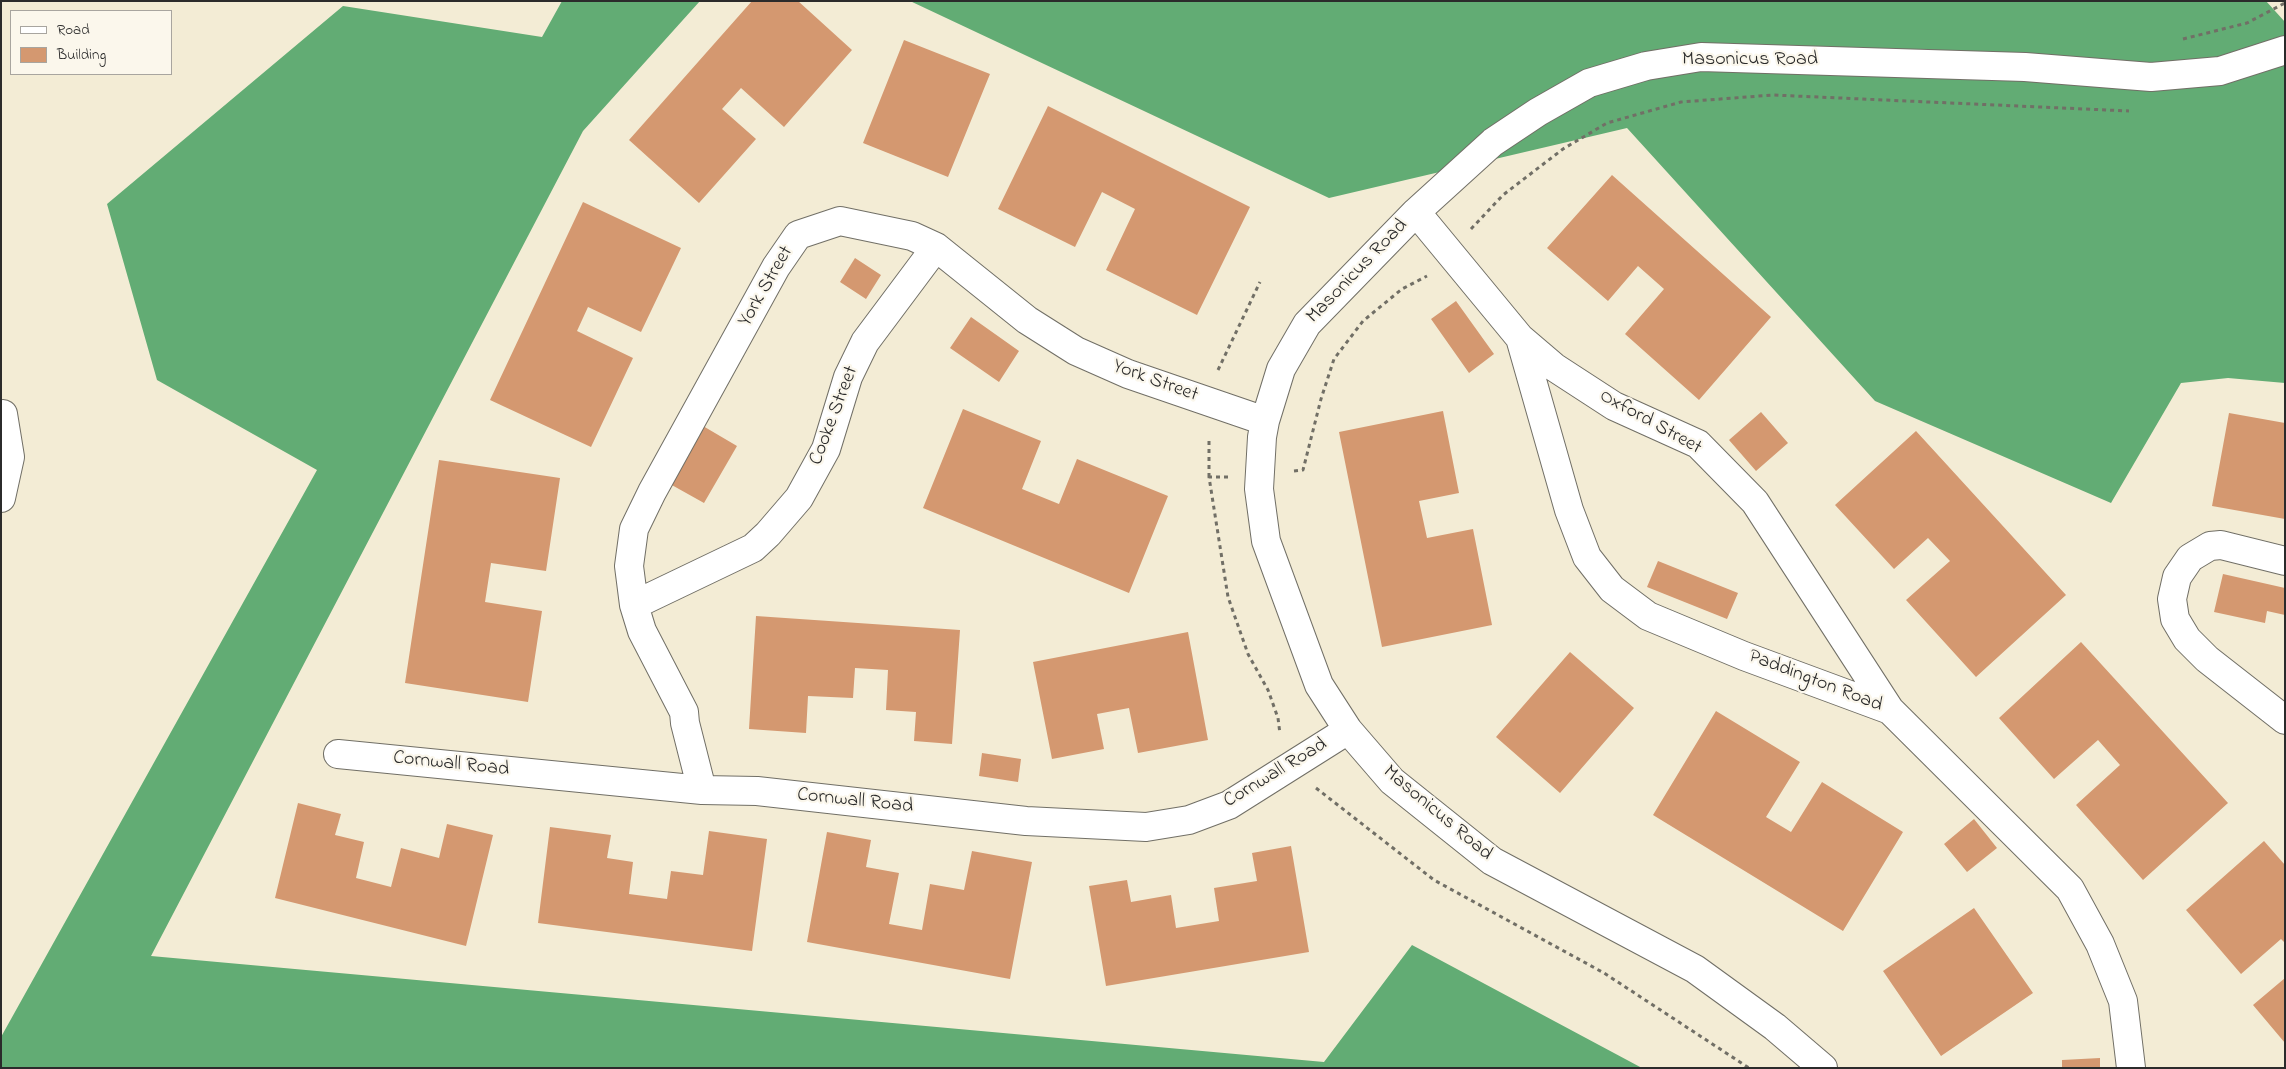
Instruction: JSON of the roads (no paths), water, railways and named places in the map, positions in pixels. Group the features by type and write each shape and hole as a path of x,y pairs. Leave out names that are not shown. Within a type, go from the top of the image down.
{"street":[{"name":"Masonicus Road","path":"1823,1068 1775,1027 1695,969 1492,861 1392,782 1348,730 1319,686 1266,541 1259,489 1265,421 1281,369 1307,324 1416,212 1493,142 1538,112 1589,83 1646,66 1701,57 2025,67 2151,77 2220,71 2285,50"},
{"name":"Oxford Street","path":"1416,212 1520,338 1554,367 1614,406 1698,444 1755,502 1890,710"},
{"name":"York Street","path":"702,790 684,712 642,631 634,604 629,566 634,529 652,492 776,267 798,235 840,220 912,236 936,247 1027,320 1076,351 1128,374 1265,421"},
{"name":"Cooke Street","path":"634,604 753,548 768,534 798,498 826,449 848,377 865,342 936,247"},
{"name":"Paddington Road","path":"1520,338 1569,510 1587,557 1612,589 1648,616 1744,656 1890,710 2070,889 2100,944 2123,1001 2131,1068"},
{"path":"1,498 10,458 3,414"},
{"path":"2285,561 2222,545 2210,546 2190,558 2177,577 2172,599 2175,619 2187,639 2207,659 2285,720"},
{"name":"Cornwall Road","path":"338,754 702,790 757,792 1026,821 1146,827 1189,820 1229,805 1348,730"}]}
